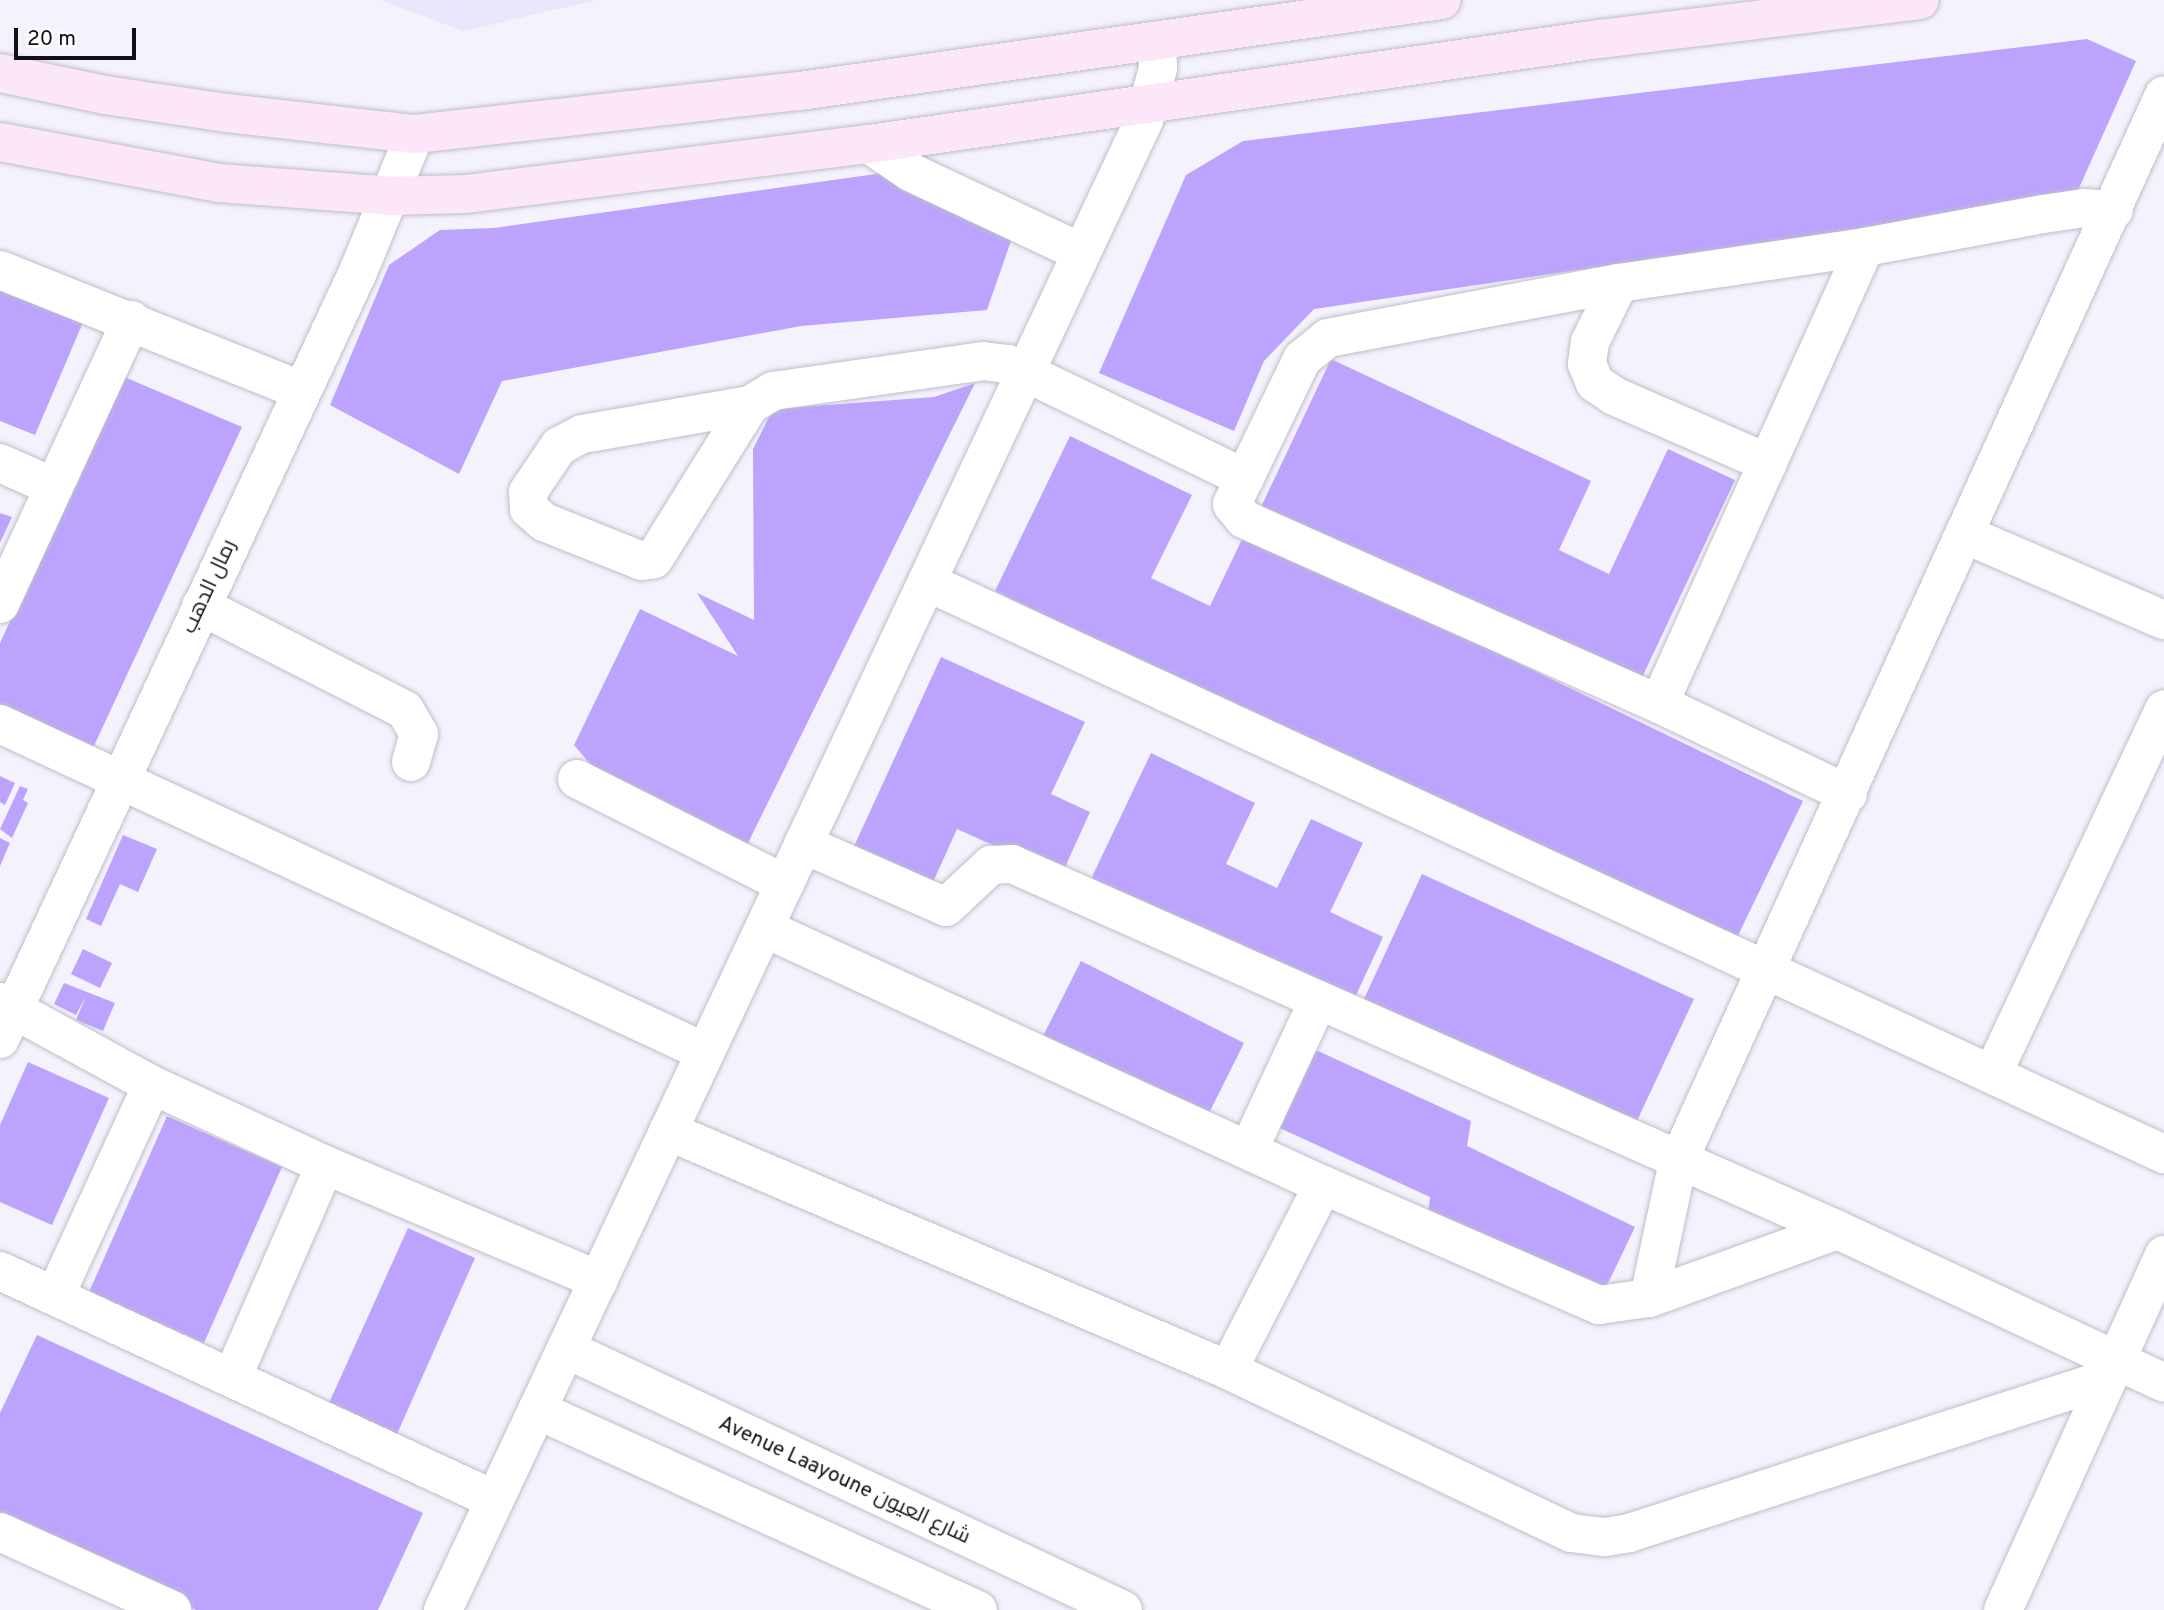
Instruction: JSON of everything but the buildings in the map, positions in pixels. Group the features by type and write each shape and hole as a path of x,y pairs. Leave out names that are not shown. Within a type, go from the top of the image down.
{"street":[{"path":"0,73 105,95 214,111 415,134 800,91 1442,0"},
{"path":"0,142 219,183 390,196 479,192 869,144 1151,100 1920,0"},
{"path":"443,1610 1151,100 1158,68 1157,41"},
{"path":"1649,1298 1678,1162 2115,210 2164,95"},
{"name":"رمال الدهب","path":"5,1016 302,391 415,134"},
{"path":"869,144 910,172 1080,252"},
{"path":"1848,794 1659,704 1244,519 1232,504 1302,359 1328,338 1619,283 1865,247 2057,212 2115,210"},
{"path":"1659,704 1865,247"},
{"path":"0,270 131,320 302,391"},
{"path":"1619,283 1590,342 1587,365 1595,383 1615,396 1768,463"},
{"path":"0,604 131,320"},
{"path":"750,405 654,559 642,561 544,522 529,509 528,492 559,446 582,433 750,405 773,391 898,371 983,361 1025,372 1245,478"},
{"path":"0,463 54,487"},
{"path":"1964,534 2164,620"},
{"path":"927,582 1765,973 1993,1073 2164,1154"},
{"path":"201,606 405,710 419,734 411,762"},
{"path":"1993,1073 2164,709"},
{"path":"0,724 118,782 705,1052"},
{"path":"577,779 785,884"},
{"path":"803,844 946,908 991,865 1012,864 1678,1162 1838,1230 2111,1371 2164,1383"},
{"path":"764,928 1323,1185 1588,1302 1626,1304 1649,1298 1838,1230"},
{"path":"1248,1149 1318,1001"},
{"path":"5,1016 325,1165 599,1280"},
{"path":"55,1296 152,1084"},
{"path":"668,1131 1228,1370 1571,1533 1605,1537 1629,1533 2111,1371"},
{"path":"232,1378 325,1165"},
{"path":"1228,1370 1323,1185"},
{"path":"2003,1610 2164,1255"},
{"path":"0,1271 495,1500"},
{"name":"Avenue Laayoune شارع العيون","path":"566,1349 1123,1610"},
{"path":"537,1410 978,1610"},
{"path":"0,1532 172,1610"}],"shaded area":[{"path":"380,0 597,0 463,31"}]}
